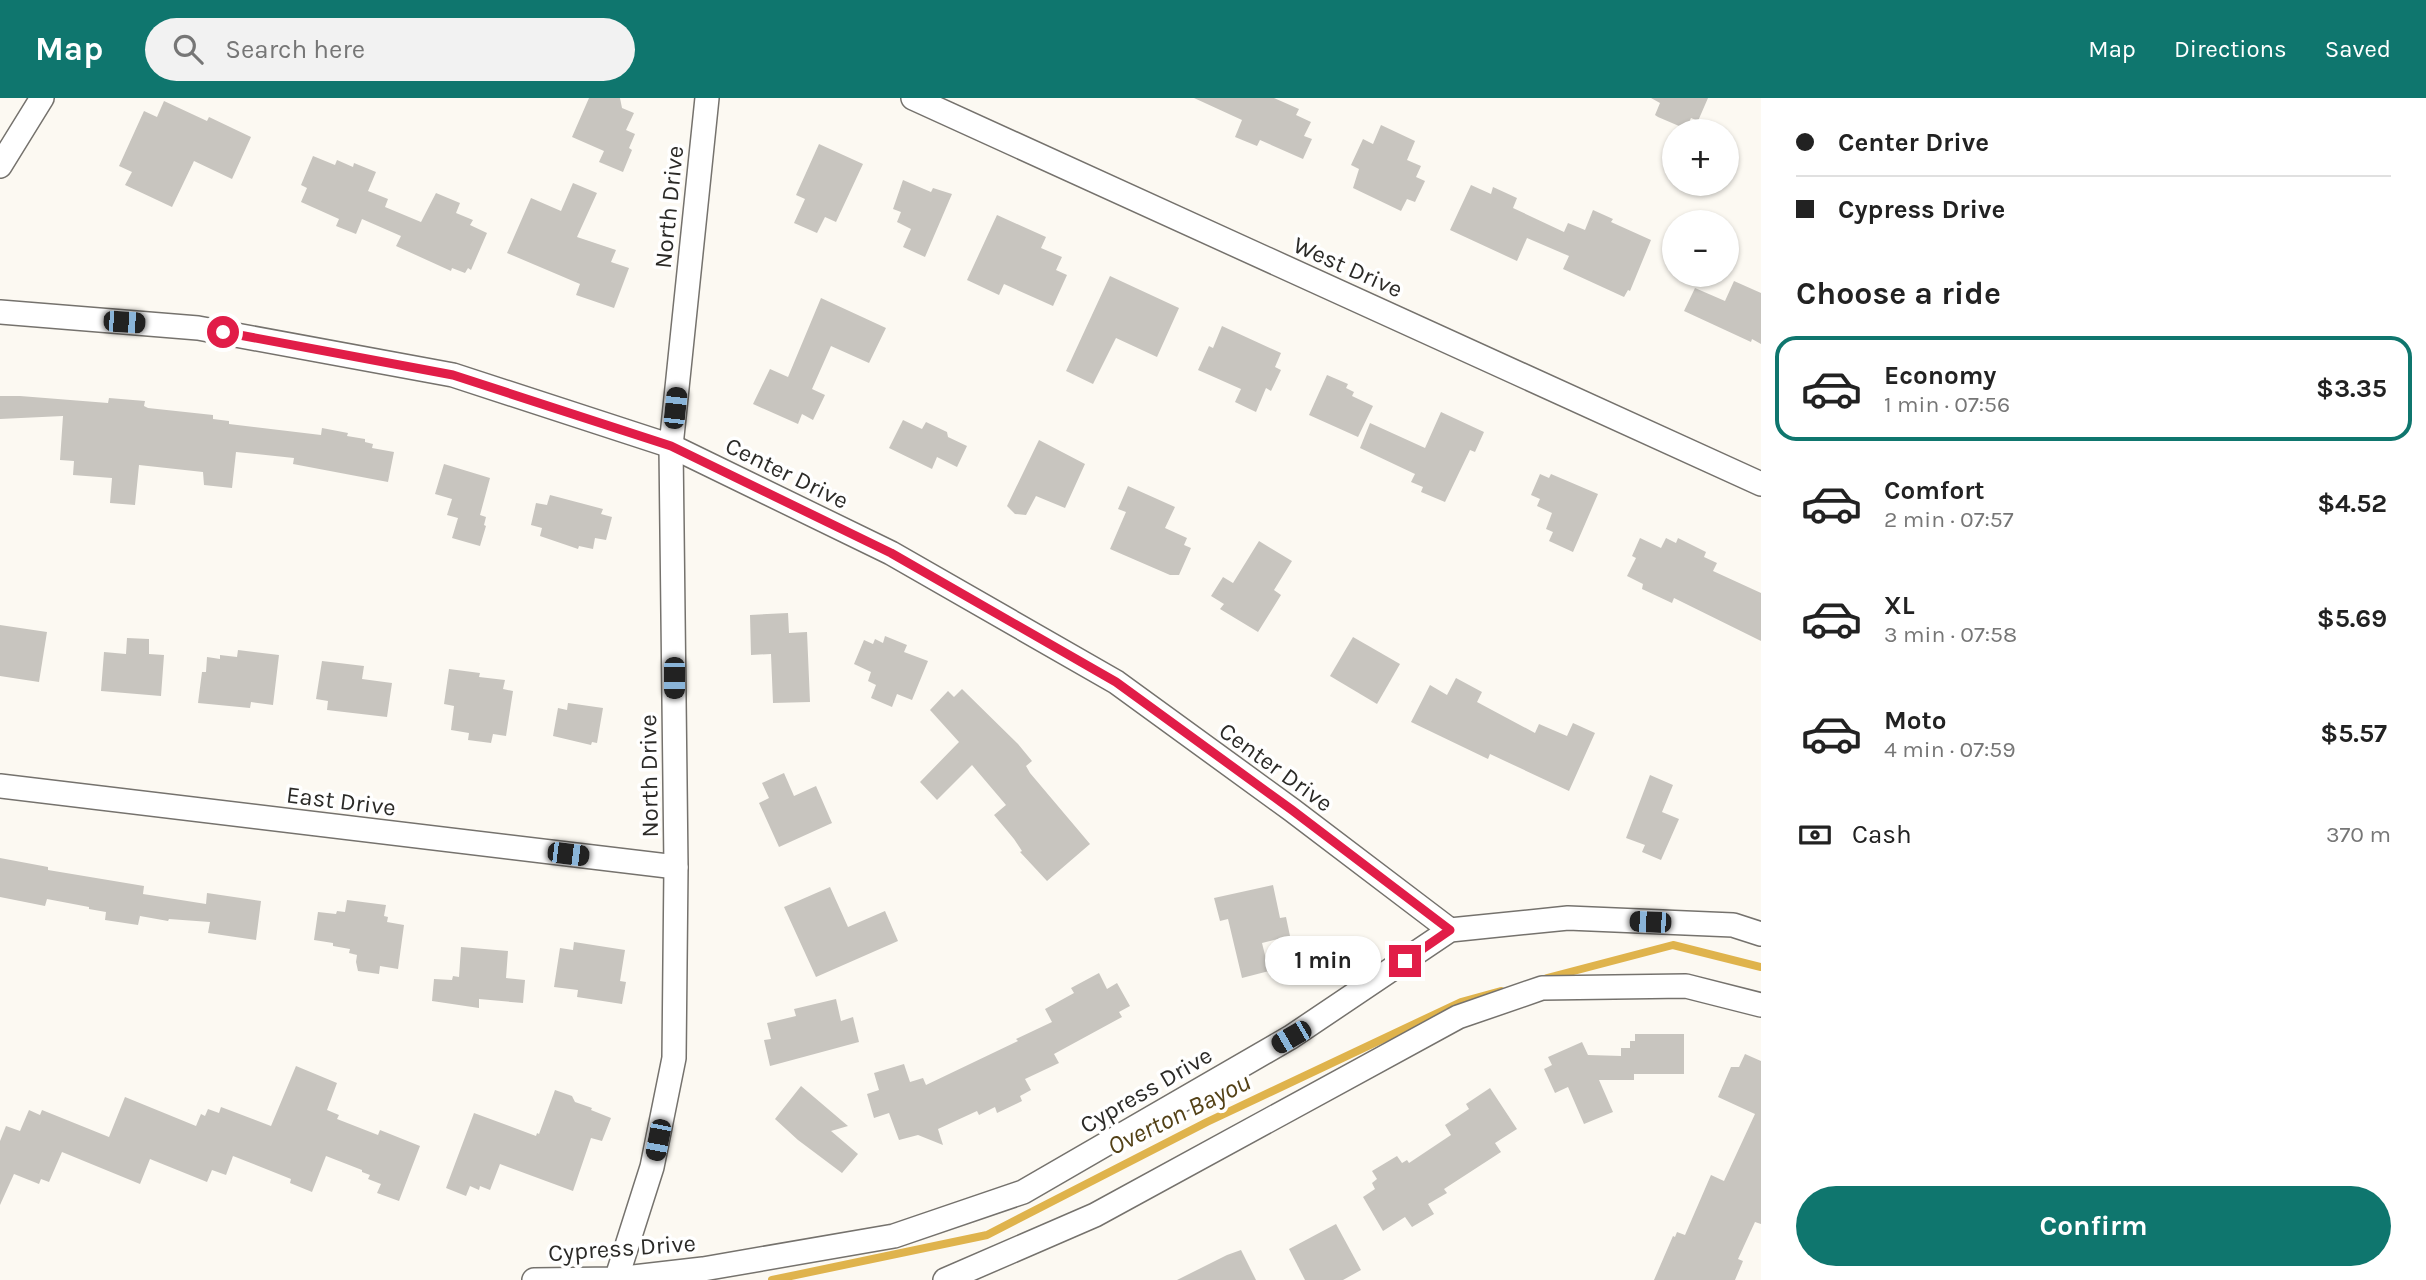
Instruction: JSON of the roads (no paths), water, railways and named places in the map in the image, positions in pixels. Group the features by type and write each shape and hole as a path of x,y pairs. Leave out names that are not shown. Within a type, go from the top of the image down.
{"street":[{"path":"0,166 42,98"},
{"name":"North Drive","path":"616,1280 652,1167 674,1058 676,867 671,446 707,98"},
{"name":"West Drive","path":"913,98 1761,484"},
{"name":"Center Drive","path":"0,312 198,328 453,375 671,446 891,553 1116,682 1292,810 1450,930"},
{"name":"East Drive","path":"0,786 676,867"},
{"name":"Cypress Drive","path":"534,1280 616,1280 703,1269 894,1236 1023,1192 1291,1037 1450,930 1568,918 1733,925 1761,934"},
{"path":"945,1280 1094,1215 1458,1017 1542,988 1686,986 1761,1005"}],"waterway":[{"name":"Overton Bayou","path":"1547,978 1673,945 1761,967"},
{"name":"Overton Bayou","path":"772,1280 987,1235 1207,1122 1461,1002 1501,991"}]}
